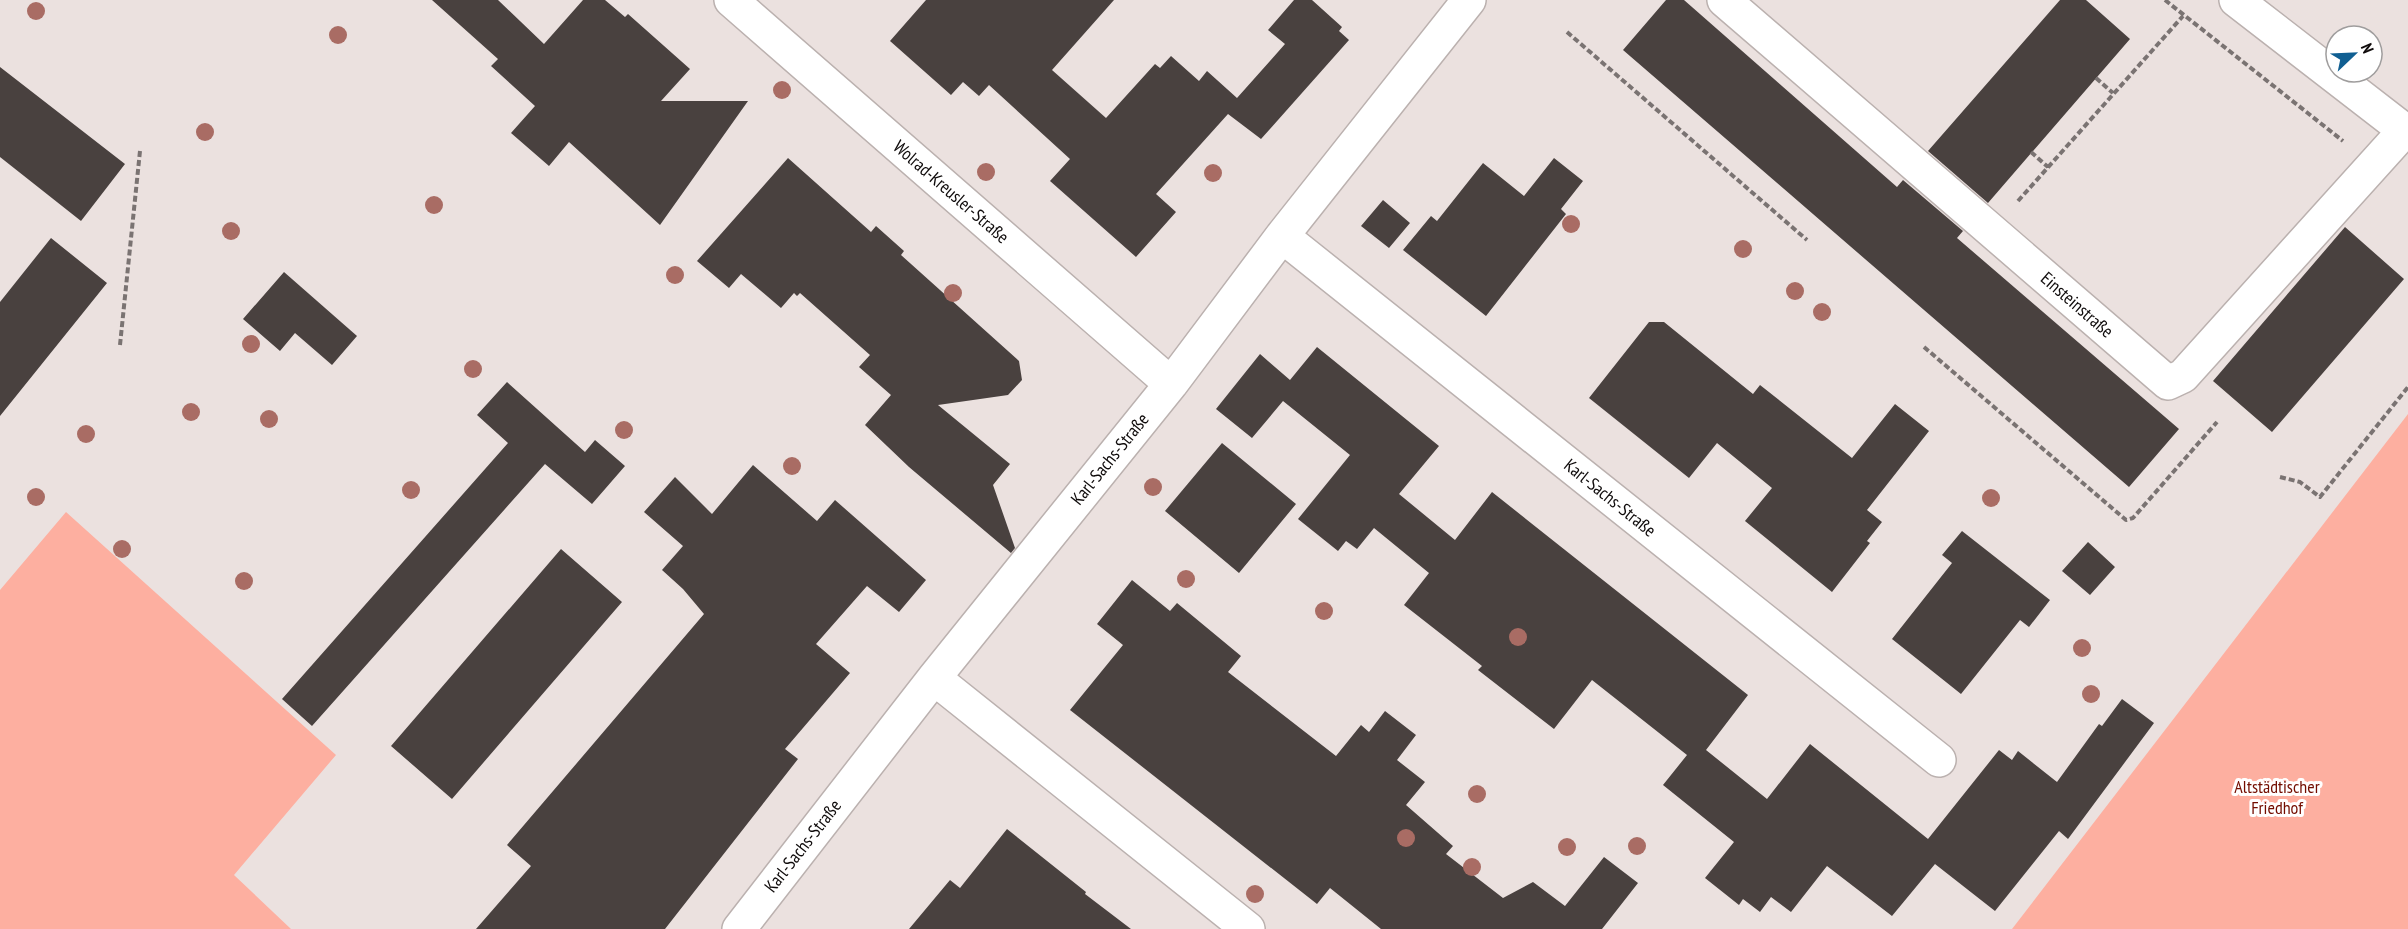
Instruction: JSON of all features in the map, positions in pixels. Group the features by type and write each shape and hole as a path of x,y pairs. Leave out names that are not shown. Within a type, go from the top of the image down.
{"street":[{"name":"Wolrad-Kreusler-Straße","path":"731,0 1171,384"},
{"name":"Karl-Sachs-Straße","path":"739,929 934,678 1171,384 1282,236 1469,0"},
{"name":"Einsteinstraße","path":"1724,0 2168,383 2183,376 2373,164 2406,131 2236,0"},
{"name":"Karl-Sachs-Straße","path":"1282,236 1939,760"},
{"path":"934,678 1248,929"}],"path":[{"path":"2165,0 2373,164"},
{"path":"1992,231 2183,16"},
{"path":"1567,32 1807,240"},
{"path":"2096,78 2113,93"},
{"path":"120,345 140,151"},
{"path":"2031,152 2048,167"},
{"path":"1924,347 2126,520 2133,518 2217,422"},
{"path":"2280,477 2300,482 2320,497 2408,387"}],"green space":[{"name":"Altstädtischer Friedhof","path":"2408,414 2408,929 2012,929"},
{"path":"66,512 336,755 234,875 291,929 0,929 0,590"}],"building":[{"path":"432,0 498,0 544,44 583,0 605,0 625,17 628,14 690,69 661,101 748,101 660,225 569,142 549,166 511,133 535,106 491,66 498,59"},
{"path":"926,0 1114,0 1052,70 1106,118 1155,64 1160,68 1171,56 1199,81 1207,71 1237,98 1285,44 1268,30 1294,0 1312,0 1342,27 1339,31 1349,40 1261,139 1228,114 1156,194 1176,212 1136,257 1050,181 1070,159 989,85 979,96 963,82 951,95 890,41"},
{"path":"1666,0 1684,0 1897,187 1903,180 1963,231 1957,238 2179,429 2129,487 1623,50"},
{"path":"2060,0 2086,0 2130,39 1988,203 1928,151"},
{"path":"0,67 125,164 81,221 0,157"},
{"path":"788,158 871,232 876,226 904,251 901,255 1019,361 1022,380 1008,395 938,405 1010,464 993,485 1015,548 1011,553 909,467 865,425 891,395 859,367 870,355 800,293 797,296 794,293 781,308 741,274 729,288 697,261"},
{"path":"1554,158 1583,181 1561,209 1566,214 1486,316 1403,250 1431,216 1437,221 1483,163 1524,196"},
{"path":"1383,200 1410,223 1389,248 1361,226"},
{"path":"2345,227 2404,279 2272,432 2213,381"},
{"path":"51,238 107,283 0,416 0,302"},
{"path":"284,272 357,336 332,365 295,333 280,351 243,319"},
{"path":"1649,322 1664,322 1753,394 1760,385 1852,458 1895,404 1929,431 1867,510 1882,522 1867,541 1870,543 1832,592 1745,521 1772,488 1717,443 1689,478 1589,398"},
{"path":"1317,347 1439,446 1399,494 1455,540 1492,492 1748,695 1706,750 1767,799 1810,744 1928,839 1999,750 2012,760 2018,751 2057,782 2099,724 2102,726 2122,699 2154,723 2068,839 2059,831 1995,911 1935,864 1892,916 1827,866 1791,912 1771,897 1760,912 1743,899 1739,905 1705,878 1734,842 1663,785 1687,755 1592,680 1554,729 1478,670 1482,666 1404,605 1429,573 1374,528 1357,549 1346,541 1338,551 1298,519 1350,455 1283,401 1252,438 1216,409 1260,354 1290,380"},
{"path":"507,382 585,452 595,440 625,466 592,504 545,464 312,726 282,699 508,443 477,415"},
{"path":"1222,443 1296,504 1239,573 1165,511"},
{"path":"753,465 817,521 835,500 926,580 899,612 867,586 816,644 850,673 785,749 798,759 665,929 476,929 531,866 507,845 704,614 683,589 662,570 683,546 644,512 675,477 712,514"},
{"path":"1962,531 2050,600 2029,627 2020,620 1961,694 1892,639 1952,563 1942,555"},
{"path":"2088,542 2115,567 2090,595 2062,571"},
{"path":"561,549 622,602 452,799 391,746"},
{"path":"1132,580 1170,611 1177,603 1241,656 1228,672 1336,756 1361,725 1369,732 1385,711 1416,735 1397,760 1425,782 1406,805 1453,846 1446,854 1503,898 1533,882 1565,906 1604,857 1638,883 1602,929 1381,929 1330,888 1317,904 1070,710 1123,645 1097,624"},
{"path":"1007,829 1131,929 909,929 950,880 960,888"}]}
